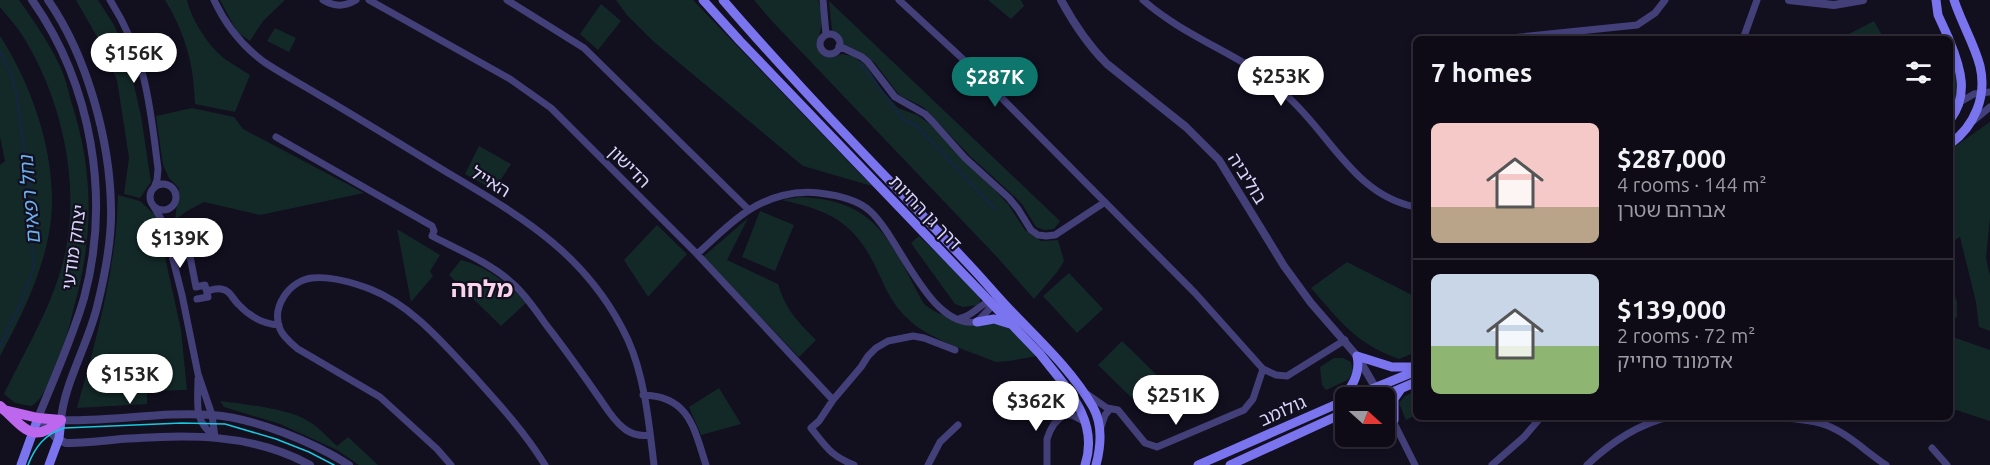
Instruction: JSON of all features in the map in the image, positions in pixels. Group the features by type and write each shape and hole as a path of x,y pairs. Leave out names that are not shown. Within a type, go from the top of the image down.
{"main road":[{"name":"דרך גן החיות","path":"703,0 740,41 994,301 1049,350 1082,392 1096,415 1100,430 1096,465"},
{"name":"דרך גן החיות","path":"723,0 994,301 1069,391 1086,422 1088,449 1084,465"},
{"path":"1926,0 1935,8 1947,36"},
{"path":"1936,0 1938,15"},
{"path":"1953,141 1971,123 1986,92 1978,61 1954,0"},
{"path":"1953,52 1961,73 1960,102 1953,115"},
{"path":"1978,61 1990,76"},
{"path":"977,322 994,319 1012,325"},
{"path":"1351,387 1359,366 1357,356 1392,367 1413,369"},
{"path":"1375,387 1413,370"},
{"path":"1395,391 1413,383"},
{"path":"1395,398 1401,389"},
{"name":"גולומב","path":"1198,465 1335,404"},
{"path":"2,408 38,418 61,420"},
{"path":"2,408 19,426 33,433 48,430 61,420"},
{"name":"גולומב","path":"1230,465 1335,417"},
{"name":"יצחק מודעי","path":"21,465 38,418"},
{"name":"יצחק מודעי","path":"49,465 58,441 61,420"}],"street":[{"name":"יצחק מודעי","path":"32,0 58,44 76,89 93,155 97,200 93,255 84,295 71,337 38,418"},
{"name":"יצחק מודעי","path":"48,0 70,38 89,85 106,153 111,209 107,258 96,309 65,398 61,420"},
{"path":"110,0 131,37 142,66 149,96 157,166 157,180 150,199 164,224 198,374 212,415 215,437"},
{"name":"האייל","path":"213,0 223,20 240,41 264,62 536,227 563,250 595,287 622,328 637,366 654,465"},
{"path":"323,0 339,6 356,0"},
{"name":"הדישון","path":"369,0 510,79 556,112 696,254 833,400"},
{"path":"507,0 584,48 749,210"},
{"path":"823,0 826,35 820,43 823,50 833,53 839,46"},
{"path":"899,0 965,61 1195,293 1263,369 1276,375 1287,376 1345,340"},
{"name":"בוליביה","path":"1061,0 1080,34 1097,54 1186,127 1219,160 1295,282 1345,340 1375,387"},
{"path":"1143,0 1160,14 1246,64 1273,84 1298,106 1356,174 1373,190 1394,201 1413,206"},
{"path":"1526,36 1637,25 1655,13 1665,0"},
{"path":"1744,36 1757,0"},
{"path":"1789,0 1834,6 1858,1"},
{"path":"826,35 832,34 837,37 839,46"},
{"path":"839,46 868,62 895,98 925,114 965,158 1009,198 1027,225 1038,235 1055,235 1105,202"},
{"path":"1960,102 1968,96 1986,92"},
{"path":"1971,123 1990,107"},
{"path":"276,137 432,226 434,231 432,237 511,282 524,295 625,431 636,436 650,435"},
{"path":"157,166 175,196 164,224"},
{"path":"154,188 161,185 169,186"},
{"path":"696,254 749,210 774,198 796,193 822,193 855,202 869,210 885,225 916,279 930,297 952,317 977,322 994,301"},
{"path":"154,207 164,210 171,207"},
{"path":"187,241 196,287 205,285 207,291 208,297 197,299"},
{"path":"451,465 395,409 361,386 298,350 283,334 279,325 278,313 287,291 311,278 332,279 370,289 411,314 457,358 528,437 545,465"},
{"path":"207,291 224,290 260,321 279,325"},
{"path":"952,317 963,319 977,307 994,301"},
{"path":"854,465 830,452 811,428 876,348 888,341 913,336 955,350"},
{"path":"1082,392 1110,409 1121,412 1145,443 1153,447 1162,446 1244,410 1253,399 1263,369"},
{"path":"198,374 198,414 202,425 215,437"},
{"path":"1047,465 1047,439 1054,424 1071,404 1069,391"},
{"path":"643,395 666,398 684,411 697,437 706,465"},
{"path":"1100,430 1105,415 1110,409"},
{"path":"61,420 198,414 233,418 322,449 349,465"},
{"path":"1064,415 1075,416 1086,422"},
{"path":"38,418 58,441 69,443 189,436 215,437 270,448 310,465"},
{"path":"1492,465 1524,437 1538,420"},
{"path":"1587,465 1623,436 1659,420"},
{"path":"1802,420 1827,425 1842,433 1886,465"},
{"path":"928,465 940,442 958,425"},
{"path":"1395,429 1415,465"},
{"path":"1932,448 1947,465"}],"green space":[{"path":"0,0 19,0 41,32 60,66 79,127 89,204 81,281 71,320 48,384 41,397 31,406 15,403 4,394 55,289 67,245 70,185 67,155 52,97 41,69 18,29 0,7"},
{"path":"76,0 98,0 114,25 127,55 141,116 151,182 140,198 124,194 129,158 117,80 100,42"},
{"path":"165,0 187,0 195,21 213,48 225,59 250,75 235,112 195,104 193,76 187,49"},
{"path":"220,0 285,0 263,21 250,41 237,32"},
{"path":"616,0 693,0 872,186 803,166 654,42 627,15"},
{"path":"754,0 818,0 823,16 817,48 822,55 852,56 866,65 882,90 898,108 917,115 931,125 1008,204 1025,230 1041,241 1058,240 1064,261 1034,299 997,257"},
{"path":"988,0 1021,0 1024,6 1011,19"},
{"path":"829,1 1060,221 1054,229 1044,230 1036,227 1022,204 970,156 923,107 899,95 875,63 843,44 842,38 832,30"},
{"path":"601,4 621,21 598,50 580,34"},
{"path":"1874,21 1882,36 1845,36"},
{"path":"275,28 296,38 289,52 267,41"},
{"path":"0,36 24,80 42,130 48,156 52,208 49,233 36,281 0,356 0,165 5,161 0,137"},
{"path":"1953,59 1958,85 1953,104"},
{"path":"192,108 234,117 243,129 364,193 260,215 204,202 175,220 179,188 169,178 163,165 156,116"},
{"path":"1990,122 1990,218 1986,258 1990,276 1990,331 1979,327 1976,302 1960,237 1953,241 1953,148"},
{"path":"479,146 511,164 494,190 465,174"},
{"path":"118,195 140,201 156,216 181,330 187,390 147,391 147,404 77,408 107,287 116,233"},
{"path":"800,197 827,200 848,206 865,216 891,244 924,304 946,316 996,324 1007,328 1021,336 1037,356 996,362 948,343 914,325 894,303 871,258 854,234 823,212 782,200"},
{"path":"760,211 794,225 775,271 742,257"},
{"path":"748,218 727,260 778,284 793,315 816,340 799,357 703,257"},
{"path":"657,225 687,254 648,297 624,260"},
{"path":"397,229 440,255 430,271 433,276 411,302"},
{"path":"919,236 981,296 979,305 963,307 955,304 911,243"},
{"path":"461,260 480,267 496,277 526,303 501,326 449,275"},
{"path":"1347,262 1413,295 1413,353 1399,359 1371,346 1350,330 1311,288"},
{"path":"1069,273 1103,309 1077,333 1043,296"},
{"path":"1953,293 1957,302 1957,318 1953,317"},
{"path":"1953,337 1990,350 1990,421 1953,409"},
{"path":"1122,341 1166,384 1142,408 1098,365"},
{"path":"1334,358 1343,358 1351,362 1353,371 1348,380 1326,390 1322,385 1320,367"},
{"path":"1191,384 1200,389 1199,401 1180,410 1166,411 1162,406 1164,397"},
{"path":"719,388 741,424 701,435 689,407"},
{"path":"1413,392 1413,416 1406,420 1399,403 1405,396"},
{"path":"220,401 266,408 300,417 316,426 337,446 348,437 378,465 359,465 337,450 280,424 224,407"}],"waterway":[{"name":"נחל רפאים","path":"0,51 10,71 16,91 30,190 34,267 19,307 0,346"},
{"path":"861,64 903,119 917,126 995,209"}],"tram line":[{"path":"28,465 42,442 51,434 64,428 182,423 225,424 276,439 334,465"}],"district":[{"name":"מלחה","path":"482,288"}]}
